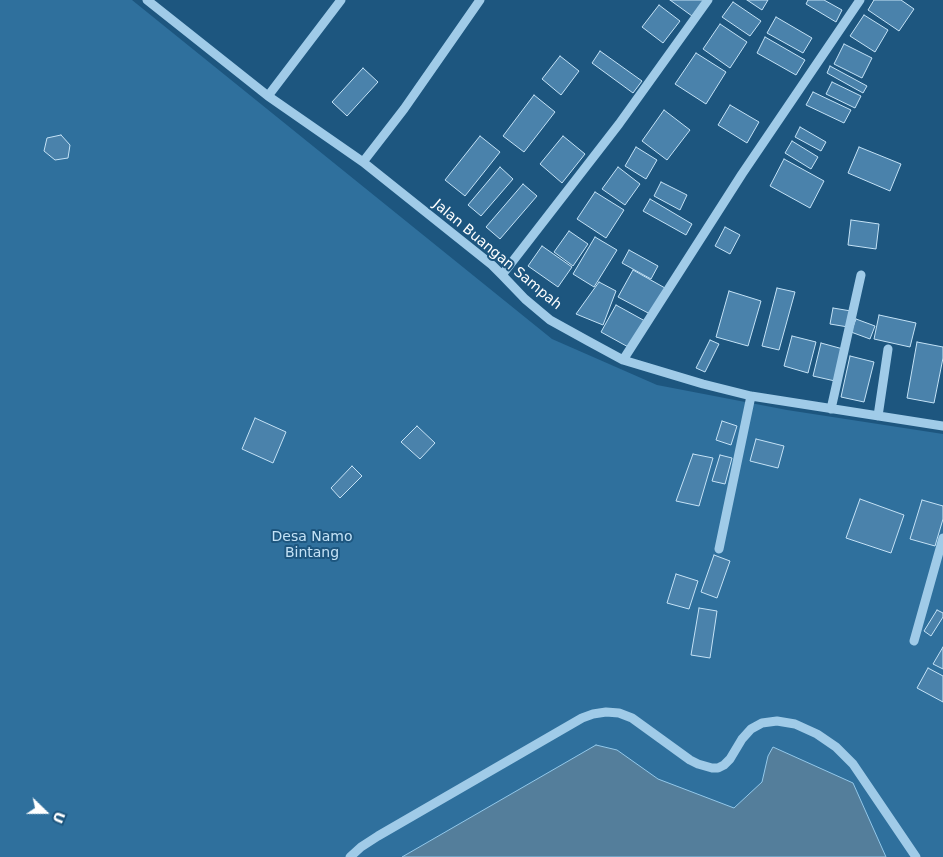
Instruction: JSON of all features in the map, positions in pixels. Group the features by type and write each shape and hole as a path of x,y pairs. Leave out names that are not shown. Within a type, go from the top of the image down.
{"street":[{"name":"Jalan Buangan Sampah","path":"147,0 268,96 363,162 502,275 525,299 550,320 623,360 751,396 943,426"},
{"path":"268,96 341,0"},
{"path":"363,162 404,109 480,0"},
{"path":"502,275 619,124 708,0"},
{"path":"623,360 742,174 860,0"},
{"path":"831,409 861,275"},
{"path":"878,416 888,349"},
{"path":"719,549 751,396"},
{"path":"914,641 943,538"},
{"path":"350,857 378,836 582,718 606,712 619,713 632,718 690,760 712,768 718,768 730,759 750,729 762,724 776,722 795,724 816,734 836,747 853,764 916,857"}],"green space":[{"name":"Desa Namo Bintang","path":"0,0 132,0 552,339 657,385 787,410 943,434 943,857 0,857"}],"shaded area":[{"path":"596,745 617,750 658,779 734,808 762,782 768,756 773,747 853,783 886,857 402,857"}],"building":[{"path":"670,0 704,0 692,16"},
{"path":"747,0 768,0 762,10"},
{"path":"808,0 824,0 842,10 836,22 806,4"},
{"path":"874,0 901,0 914,9 899,31 868,10"},
{"path":"733,2 761,21 750,36 722,17"},
{"path":"659,5 680,21 663,43 642,27"},
{"path":"864,15 888,30 875,52 850,36"},
{"path":"776,17 812,38 803,53 767,33"},
{"path":"720,24 747,42 730,68 703,49"},
{"path":"765,37 805,60 796,75 757,53"},
{"path":"844,44 872,58 862,78 834,64"},
{"path":"600,51 642,81 633,93 592,63"},
{"path":"696,53 726,72 706,104 675,84"},
{"path":"560,56 579,71 561,95 542,79"},
{"path":"830,66 867,86 863,93 827,73"},
{"path":"363,68 378,82 347,116 332,102"},
{"path":"832,82 861,96 855,108 826,94"},
{"path":"813,92 851,110 844,123 806,105"},
{"path":"534,95 555,112 524,152 503,136"},
{"path":"730,105 759,122 747,143 718,125"},
{"path":"664,110 690,130 667,160 642,141"},
{"path":"800,127 826,142 821,151 795,137"},
{"path":"61,135 70,145 68,158 55,160 44,151 47,138"},
{"path":"480,136 500,152 465,196 445,180"},
{"path":"563,136 585,154 562,183 540,164"},
{"path":"792,141 818,157 811,169 785,153"},
{"path":"636,147 657,160 646,179 625,166"},
{"path":"859,147 901,164 890,191 848,173"},
{"path":"784,159 824,181 810,208 770,186"},
{"path":"500,167 513,179 481,216 468,205"},
{"path":"618,167 640,184 625,205 602,189"},
{"path":"661,182 687,195 680,210 654,196"},
{"path":"523,184 537,196 500,239 486,227"},
{"path":"595,192 624,210 606,238 577,219"},
{"path":"650,199 692,224 686,235 643,211"},
{"path":"851,220 879,224 876,249 848,245"},
{"path":"725,227 740,235 730,254 715,246"},
{"path":"569,231 588,244 573,266 554,252"},
{"path":"595,237 617,250 594,287 573,274"},
{"path":"542,246 572,267 558,287 528,266"},
{"path":"629,250 658,266 651,279 622,263"},
{"path":"633,270 665,288 650,314 618,297"},
{"path":"599,282 616,291 603,325 576,314"},
{"path":"777,288 795,292 779,350 762,346"},
{"path":"729,291 761,301 748,346 716,337"},
{"path":"616,305 645,321 630,348 601,332"},
{"path":"833,308 851,311 848,327 830,324"},
{"path":"879,315 916,323 910,347 874,339"},
{"path":"856,319 875,326 870,339 851,332"},
{"path":"792,336 816,342 808,373 784,366"},
{"path":"710,340 719,344 705,372 696,368"},
{"path":"917,342 943,347 943,358 934,403 907,398"},
{"path":"821,343 843,349 835,381 813,376"},
{"path":"850,356 874,362 864,402 841,397"},
{"path":"255,418 286,432 273,463 242,449"},
{"path":"722,421 737,426 731,445 716,440"},
{"path":"417,426 435,443 420,459 401,442"},
{"path":"756,439 784,446 778,468 750,461"},
{"path":"693,454 713,458 699,506 676,501"},
{"path":"720,455 732,458 725,484 712,481"},
{"path":"352,466 362,476 340,498 331,488"},
{"path":"860,499 904,515 891,553 846,538"},
{"path":"922,500 943,506 943,519 935,546 910,539"},
{"path":"714,555 730,561 717,598 701,592"},
{"path":"676,574 698,581 689,609 667,603"},
{"path":"699,608 717,611 710,658 691,655"},
{"path":"937,610 943,613 943,617 931,636 924,631"},
{"path":"943,647 943,669 933,664"},
{"path":"928,668 943,676 943,702 917,688"}]}
